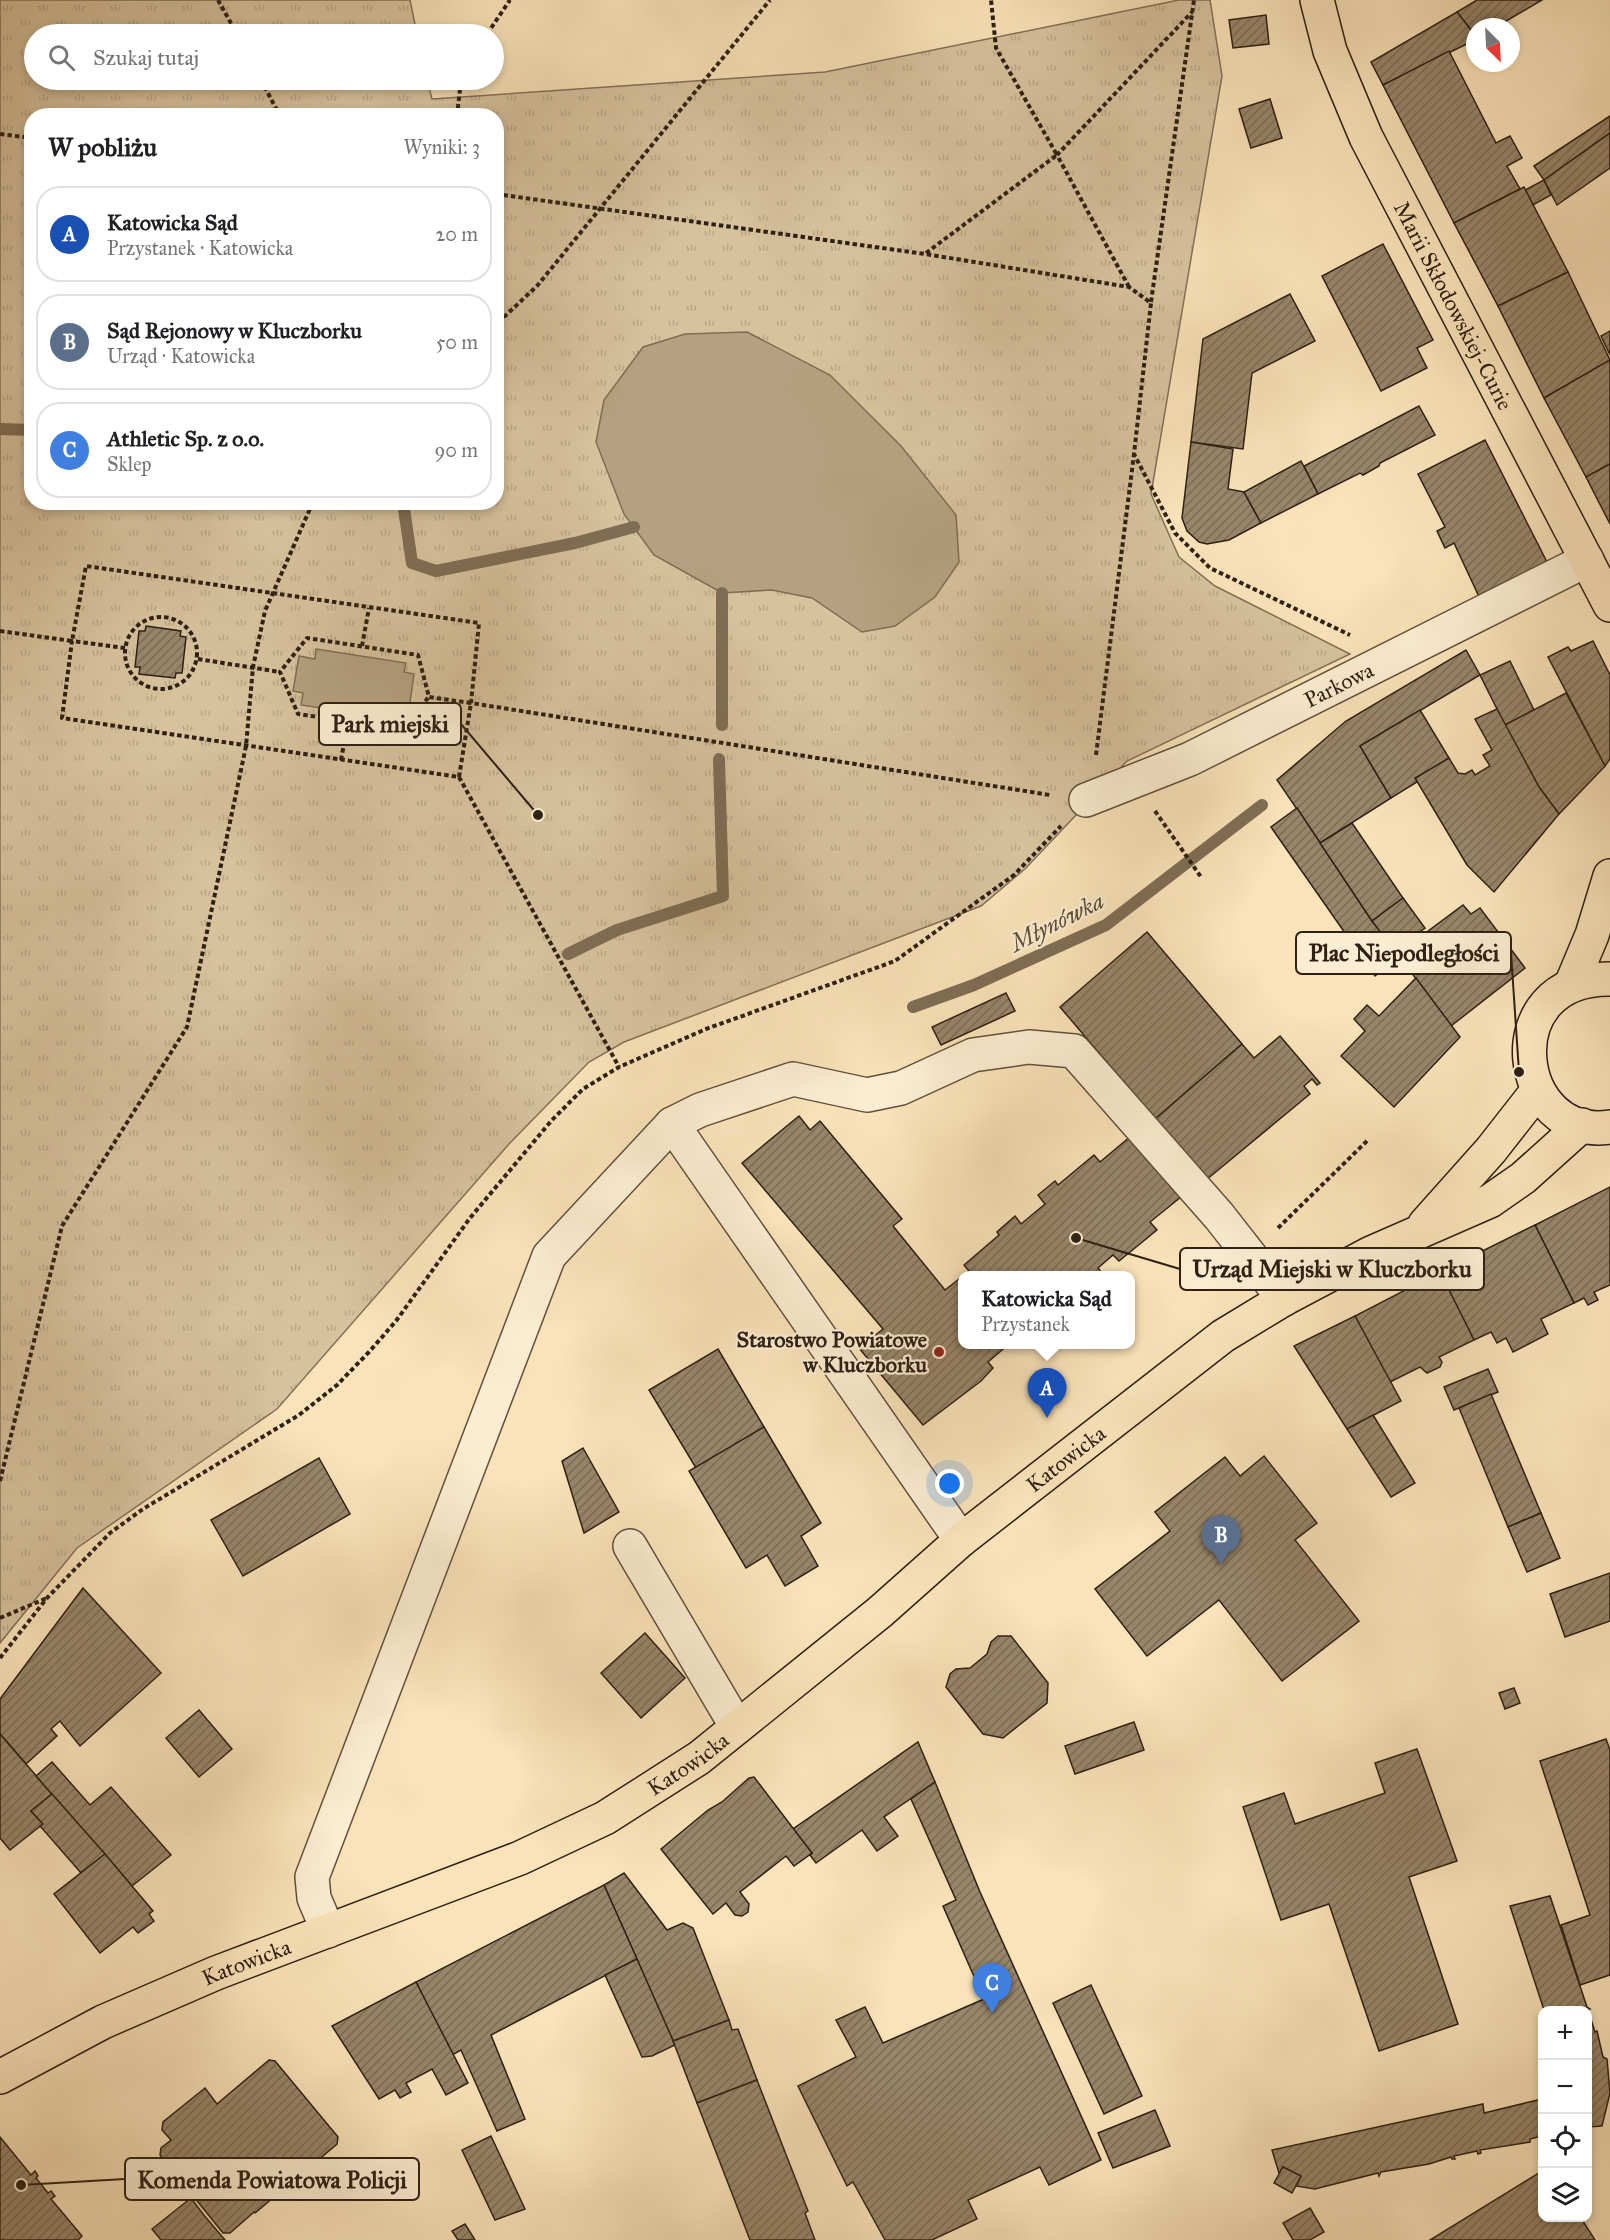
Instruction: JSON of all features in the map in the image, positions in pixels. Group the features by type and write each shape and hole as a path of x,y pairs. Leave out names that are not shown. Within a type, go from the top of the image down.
{"main road":[{"name":"Marii Skłodowskiej-Curie","path":"1324,2 1344,91 1610,605"},
{"path":"1570,985 1592,935 1610,876"},
{"path":"1596,1126 1564,1117 1549,1105 1538,1090 1529,1067 1528,1042 1536,1019 1550,999 1570,985 1593,979 1610,979"},
{"path":"1417,1232 1491,1150 1538,1090"},
{"name":"Katowicka","path":"0,2077 103,2022 216,1973 520,1858 605,1818 699,1758 880,1612 961,1540 1223,1336 1284,1299 1417,1232 1490,1201 1596,1126"}],"street":[{"name":"Parkowa","path":"1086,800 1190,759 1587,560"},
{"path":"328,1931 314,1898 312,1877 549,1256 672,1124 700,1110 793,1079 867,1095 901,1088 973,1055 1029,1047 1074,1051 1219,1216 1284,1299"},
{"path":"672,1124 961,1540"},
{"path":"630,1546 737,1727"}],"path":[{"path":"219,0 232,24"},
{"path":"504,316 537,286 602,210 770,0"},
{"path":"991,0 996,48 1058,155 1129,287 1151,303"},
{"path":"0,1658 47,1598 110,1533 143,1509 299,1415 337,1385 396,1321 470,1218 552,1120 582,1089 619,1067 706,1029 895,961 1014,875 1086,800 1096,754 1151,303 1194,0"},
{"path":"493,24 508,1"},
{"path":"925,254 1058,155 1192,12"},
{"path":"266,90 276,108"},
{"path":"459,108 460,90"},
{"path":"0,134 24,137"},
{"path":"504,195 925,254 1129,287"},
{"path":"1134,454 1174,533 1210,568 1394,656"},
{"path":"0,1481 62,1226 187,1027 246,746 253,667 265,611 309,510"},
{"path":"459,777 62,718 72,641 86,566 479,624 471,703 459,777 619,1067"},
{"path":"362,646 369,608"},
{"path":"163,617 176,620 189,629 196,643 198,659 192,674 181,685 166,690 152,689 140,684 131,674 125,662 125,648 129,636 137,625 149,618 163,617"},
{"path":"0,631 125,648"},
{"path":"280,672 307,638 418,655 429,697"},
{"path":"198,659 280,672"},
{"path":"280,672 298,714 399,729 429,697"},
{"path":"429,697 1086,800"},
{"path":"341,760 348,722"},
{"path":"1134,781 1201,877"},
{"path":"1250,1256 1369,1139"},
{"path":"0,1618 47,1598"}],"green space":[{"path":"0,0 410,0 415,24 24,24 24,90 430,90 432,99 825,72 1179,0 1210,0 1222,76 1151,494 1179,557 1215,586 1350,654 1127,761 1026,868 981,906 624,1042 589,1062 509,1144 277,1409 77,1548 0,1643"}],"shaded area":[{"path":"747,332 830,375 901,446 956,515 959,562 935,597 895,626 862,632 812,598 772,590 722,593 654,555 624,514 596,442 604,400 643,347 685,334"},
{"path":"316,649 406,663 404,672 414,674 409,709 399,708 397,720 301,705 303,693 293,691 299,656 315,659"}],"building":[{"path":"1477,0 1542,0 1511,18 1466,18 1466,24 1457,12"},
{"path":"1457,12 1466,24 1466,44 1383,85 1371,62"},
{"path":"1266,15 1269,44 1233,48 1229,20"},
{"path":"1449,51 1496,143 1510,136 1522,158 1507,166 1520,189 1454,223 1383,85"},
{"path":"1270,99 1282,138 1251,148 1239,109"},
{"path":"1610,116 1610,133 1544,180 1534,166"},
{"path":"1610,133 1610,168 1557,205 1544,180"},
{"path":"1544,180 1551,195 1533,205 1525,190"},
{"path":"1524,187 1568,272 1498,306 1454,223"},
{"path":"1383,244 1433,340 1417,348 1427,368 1381,391 1322,276"},
{"path":"1568,272 1610,360 1544,398 1498,306"},
{"path":"1290,294 1315,341 1252,373 1243,449 1191,442 1203,339"},
{"path":"1610,331 1610,355 1601,336"},
{"path":"1610,360 1610,464 1586,477 1544,398"},
{"path":"1419,406 1435,435 1380,463 1379,466 1363,475 1360,473 1318,494 1304,466"},
{"path":"1485,440 1549,566 1481,601 1454,543 1445,548 1437,531 1445,527 1418,474"},
{"path":"1191,442 1233,449 1228,489 1244,492 1261,523 1229,540 1207,544 1199,542 1187,531 1182,518"},
{"path":"1301,461 1318,494 1261,523 1244,492"},
{"path":"1610,464 1610,524 1586,477"},
{"path":"146,626 181,631 180,636 186,637 182,673 176,673 175,678 139,674 140,667 135,667 139,631 145,631"},
{"path":"1593,641 1610,675 1610,759 1605,766 1548,657 1568,647 1571,651"},
{"path":"1466,650 1480,675 1360,746 1391,798 1320,843 1277,780 1346,721"},
{"path":"1510,661 1534,710 1505,725 1480,675"},
{"path":"1566,693 1605,766 1559,814 1539,787 1505,725"},
{"path":"1497,709 1539,787 1559,814 1494,892 1467,865 1415,778 1449,758 1458,773 1465,774 1472,770 1475,775 1490,766 1483,755 1492,750 1475,719"},
{"path":"1420,710 1449,758 1415,778 1417,782 1391,798 1360,746"},
{"path":"1297,808 1372,921 1400,957 1375,976 1271,827"},
{"path":"1352,823 1403,898 1372,921 1320,843"},
{"path":"1403,898 1425,928 1417,934 1427,948 1405,964 1372,921"},
{"path":"1463,905 1471,914 1480,908 1525,968 1451,1026 1405,964 1435,942 1427,932"},
{"path":"1147,932 1242,1044 1155,1119 1060,1007"},
{"path":"1416,978 1460,1037 1394,1107 1341,1056 1365,1031 1354,1019 1367,1005 1379,1016"},
{"path":"1006,993 1015,1011 941,1045 932,1027"},
{"path":"1280,1036 1320,1083 1317,1085 1312,1079 1304,1086 1310,1094 1206,1180 1155,1119 1242,1044 1254,1058"},
{"path":"799,1116 810,1130 820,1121 902,1219 893,1226 945,1290 958,1280 958,1349 1003,1349 988,1362 993,1368 981,1381 923,1425 859,1348 883,1329 742,1163"},
{"path":"1131,1136 1181,1197 1150,1222 1157,1230 1119,1261 1113,1255 1098,1268 1100,1271 969,1271 964,1265 999,1235 997,1232 1015,1216 1021,1224 1045,1204 1038,1195 1055,1181 1058,1185 1094,1155 1100,1162"},
{"path":"1610,1187 1610,1285 1594,1292 1598,1300 1588,1305 1584,1298 1574,1303 1535,1225"},
{"path":"1535,1225 1574,1303 1541,1319 1548,1334 1513,1352 1506,1338 1497,1343 1491,1332 1474,1340 1440,1272"},
{"path":"1440,1272 1474,1340 1439,1357 1442,1362 1440,1367 1427,1373 1420,1367 1390,1382 1355,1316"},
{"path":"1355,1316 1401,1401 1347,1429 1294,1346"},
{"path":"718,1349 764,1427 696,1468 649,1390"},
{"path":"1488,1369 1498,1392 1454,1410 1444,1387"},
{"path":"1491,1394 1541,1513 1508,1527 1459,1408"},
{"path":"1373,1415 1415,1483 1391,1497 1347,1429"},
{"path":"764,1427 821,1523 801,1536 818,1566 785,1586 767,1555 746,1568 689,1471"},
{"path":"583,1448 619,1512 584,1533 562,1461"},
{"path":"1264,1456 1317,1523 1295,1540 1359,1621 1282,1681 1219,1600 1147,1656 1095,1589 1170,1531 1155,1512 1225,1457 1240,1476"},
{"path":"319,1458 350,1514 243,1576 211,1520"},
{"path":"1541,1513 1560,1558 1527,1572 1508,1527"},
{"path":"1610,1573 1610,1621 1565,1637 1550,1594"},
{"path":"83,1588 161,1673 80,1746 60,1721 51,1729 57,1736 26,1764 0,1734 0,1699"},
{"path":"645,1633 685,1678 641,1718 601,1673"},
{"path":"998,1636 1011,1636 1048,1683 1047,1703 1003,1738 983,1734 946,1687 950,1674 956,1669 970,1668 987,1654 991,1642"},
{"path":"1514,1688 1520,1703 1505,1709 1499,1693"},
{"path":"199,1710 232,1749 199,1777 166,1738"},
{"path":"1134,1722 1144,1750 1075,1774 1065,1746"},
{"path":"0,1734 52,1794 31,1811 43,1824 10,1850 0,1838"},
{"path":"1606,1739 1610,1750 1610,1975 1580,1985 1561,1925 1590,1915 1540,1761"},
{"path":"918,1742 935,1782 884,1817 898,1836 877,1851 862,1830 816,1863 810,1855 812,1853 793,1829"},
{"path":"1417,1749 1457,1861 1409,1877 1458,2024 1379,2051 1329,1904 1281,1920 1243,1807 1284,1793 1295,1824 1385,1793 1375,1763"},
{"path":"52,1762 90,1805 111,1787 171,1855 132,1886 36,1776"},
{"path":"754,1777 812,1853 794,1866 786,1856 740,1892 749,1904 748,1912 742,1916 735,1915 726,1903 713,1914 661,1849 749,1778"},
{"path":"935,1782 980,1892 1101,2160 1049,2185 1040,2167 968,2200 977,2219 932,2240 885,2240 853,2182 847,2186 798,2086 856,2057 836,2020 865,2007 883,2043 984,1999 943,1906 956,1900 911,1799"},
{"path":"52,1794 105,1854 81,1873 40,1826 43,1824 31,1811"},
{"path":"105,1854 153,1911 149,1914 154,1921 138,1933 133,1927 100,1953 54,1894"},
{"path":"624,1873 667,1930 683,1923 693,1928 729,2020 673,2041 604,1885"},
{"path":"604,1885 637,1959 491,2035 525,2119 497,2131 461,2050 452,2055 416,1982"},
{"path":"1550,1896 1587,2006 1543,2006 1510,1906"},
{"path":"637,1959 675,2045 652,2056 642,2057 605,1975"},
{"path":"416,1982 468,2083 446,2095 432,2069 406,2083 411,2092 400,2098 395,2090 379,2099 332,2026"},
{"path":"1091,1985 1142,2096 1104,2114 1053,2003"},
{"path":"729,2020 732,2030 738,2029 757,2080 697,2103 673,2041"},
{"path":"1592,2023 1595,2032 1597,2031 1603,2057 1607,2059 1610,2093 1602,2126 1592,2127"},
{"path":"269,2060 275,2061 338,2137 337,2144 230,2233 223,2233 160,2155 161,2148 171,2140 162,2130 163,2122 205,2088 217,2104"},
{"path":"757,2080 808,2211 805,2213 815,2240 750,2240 697,2103"},
{"path":"1538,2100 1538,2137 1530,2139 1530,2142 1480,2150 1481,2153 1478,2154 1477,2151 1454,2156 1455,2159 1451,2157 1429,2164 1381,2172 1379,2176 1378,2173 1315,2189 1296,2186 1301,2176 1283,2167 1279,2173 1272,2150 1483,2104 1484,2113"},
{"path":"1155,2110 1170,2146 1113,2168 1098,2133"},
{"path":"491,2136 525,2209 495,2220 462,2150"},
{"path":"0,2137 31,2175 35,2171 38,2176 36,2178 48,2193 51,2191 55,2196 51,2199 82,2236 78,2240 0,2240"},
{"path":"1283,2167 1301,2176 1292,2193 1274,2183"},
{"path":"1538,2173 1538,2222 1584,2222 1595,2240 1430,2240"},
{"path":"191,2198 225,2240 161,2240 152,2229"},
{"path":"1310,2208 1324,2232 1310,2240 1293,2240 1283,2223"},
{"path":"465,2224 475,2240 458,2240 452,2231"}],"waterway":[{"path":"0,429 24,430"},
{"path":"404,510 412,563 436,571 575,543 634,527"},
{"path":"722,593 722,725"},
{"path":"568,954 617,930 723,896 719,759"},
{"name":"Młynówka","path":"913,1007 974,985 1106,925 1262,805"}],"place":[{"name":"Park miejski","path":"538,815"},
{"name":"Plac Niepodległości","path":"1519,1072"},
{"name":"Urząd Miejski w Kluczborku","path":"1076,1238"},
{"name":"Starostwo Powiatowe w Kluczborku","path":"939,1352"},
{"name":"Katowicka Sąd","path":"1047,1418"},
{"name":"Sąd Rejonowy w Kluczborku","path":"1221,1565"},
{"name":"Athletic Sp. z o.o.","path":"992,2013"},
{"name":"Komenda Powiatowa Policji","path":"21,2185"}]}
